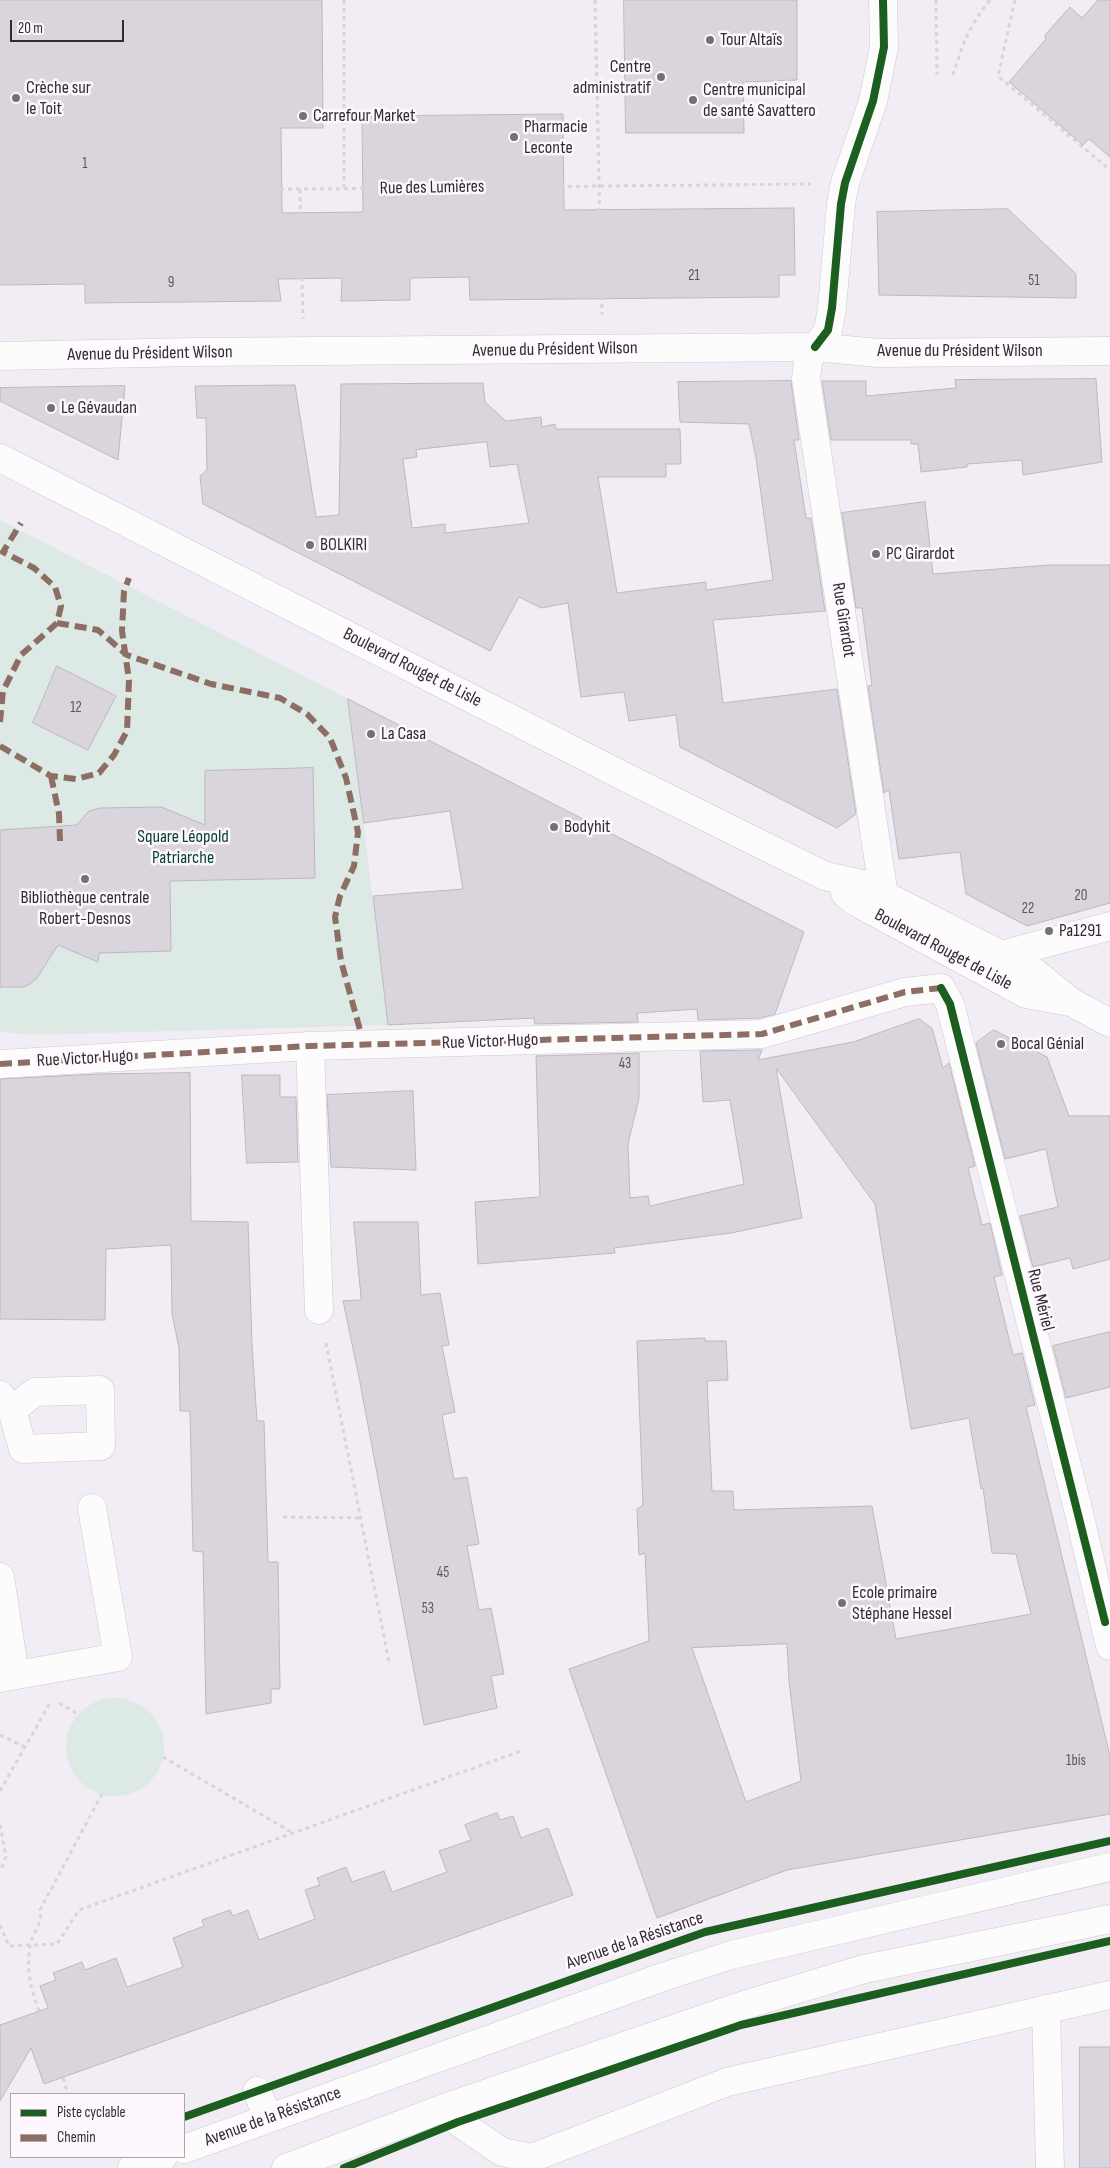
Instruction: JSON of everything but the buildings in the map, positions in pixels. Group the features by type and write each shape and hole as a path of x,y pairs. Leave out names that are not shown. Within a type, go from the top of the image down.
{"street":[{"name":"Rue Girardot","path":"883,0 884,47 873,101 845,183 841,204 832,308 828,330 808,360 806,379 884,896"},
{"name":"Avenue du Président Wilson","path":"0,356 194,352 815,347 878,353 1110,351"},
{"name":"Boulevard Rouget de Lisle","path":"0,458 629,779 825,876 862,884 1033,971 1071,1002 1110,1023"},
{"name":"Boulevard Rouget de Lisle","path":"825,876 854,902 957,959 1026,994 1071,1002"},
{"path":"1001,955 1110,926"},
{"path":"941,988 957,959"},
{"name":"Rue Victor Hugo","path":"0,1064 310,1046 762,1034 905,992 941,988"},
{"name":"Rue Mériel","path":"941,988 946,994 952,1014 1107,1634"},
{"path":"310,1046 319,1310"},
{"path":"0,1577 7,1676 118,1657 92,1508"},
{"name":"Avenue de la Résistance","path":"185,2150 268,2118 663,1977 732,1955 1110,1867"},
{"path":"286,2168 444,2108 738,2007 864,1969 1110,1918"},
{"path":"444,2108 458,2122 502,2152 532,2158 727,2082 1110,1995"},
{"path":"1046,2009 1050,2168"},
{"path":"257,2091 268,2118"},
{"path":"132,2168 160,2158"}],"path":[{"path":"344,0 344,189"},
{"path":"595,0 602,321"},
{"path":"936,0 936,74"},
{"path":"953,75 962,46 973,21 990,0"},
{"path":"1015,0 998,76 1110,170"},
{"path":"300,189 303,323"},
{"path":"319,1310 390,1662"},
{"path":"283,1517 361,1518"},
{"path":"0,1791 52,1699 78,1714"},
{"path":"0,1735 25,1747"},
{"path":"0,1925 9,1946 57,1944 79,1910 521,1751"},
{"path":"163,1757 293,1833"},
{"path":"39,2011 30,1986 30,1945 42,1919 40,1910 102,1794"},
{"path":"0,1825 6,1857 0,1871"},
{"path":"63,2078 68,2093"}],"green space":[{"name":"Square Léopold Patriarche","path":"0,520 348,699 388,1025 28,1035 0,1031"},
{"path":"105,1698 125,1698 134,1701 150,1712 161,1728 164,1737 164,1757 161,1766 150,1782 134,1793 125,1796 105,1796 88,1788 74,1774 66,1757 66,1737 74,1720 88,1706"}],"marked path":[{"path":"0,722 3,691 21,655 57,623 61,606 55,587 34,568 3,552 21,523"},
{"path":"0,746 51,776 76,779 99,773 114,755 127,731 129,680 122,631 124,591 129,578"},
{"path":"57,623 98,630 127,655 211,684 280,698 307,714 330,738 346,778 358,832 354,866 340,896 335,917 341,961 360,1030"},
{"path":"51,776 59,814 60,841"},
{"path":"0,1064 310,1046 762,1034 905,992 941,988"}],"cycle path":[{"path":"815,347 828,330 832,308 841,204 845,183 873,101 884,47 883,0"},
{"path":"941,988 950,1004 1105,1622"},
{"path":"185,2117 705,1932 1110,1841"},
{"path":"344,2168 458,2122 741,2025 1110,1941"}],"place":[{"name":"Tour Altaïs","path":"710,40"},
{"name":"Centre administratif","path":"661,77"},
{"name":"Crèche sur le Toit","path":"16,98"},
{"name":"Centre municipal de santé Savattero","path":"693,100"},
{"name":"Carrefour Market","path":"303,116"},
{"name":"Pharmacie Leconte","path":"514,137"},
{"name":"Le Gévaudan","path":"51,408"},
{"name":"BOLKIRI","path":"310,545"},
{"name":"PC Girardot","path":"876,554"},
{"name":"La Casa","path":"371,734"},
{"name":"Bodyhit","path":"554,827"},
{"name":"Bibliothèque centrale Robert-Desnos","path":"85,879"},
{"name":"Pa1291","path":"1049,931"},
{"name":"Bocal Génial","path":"1001,1044"},
{"name":"Ecole primaire Stéphane Hessel","path":"842,1603"}]}
